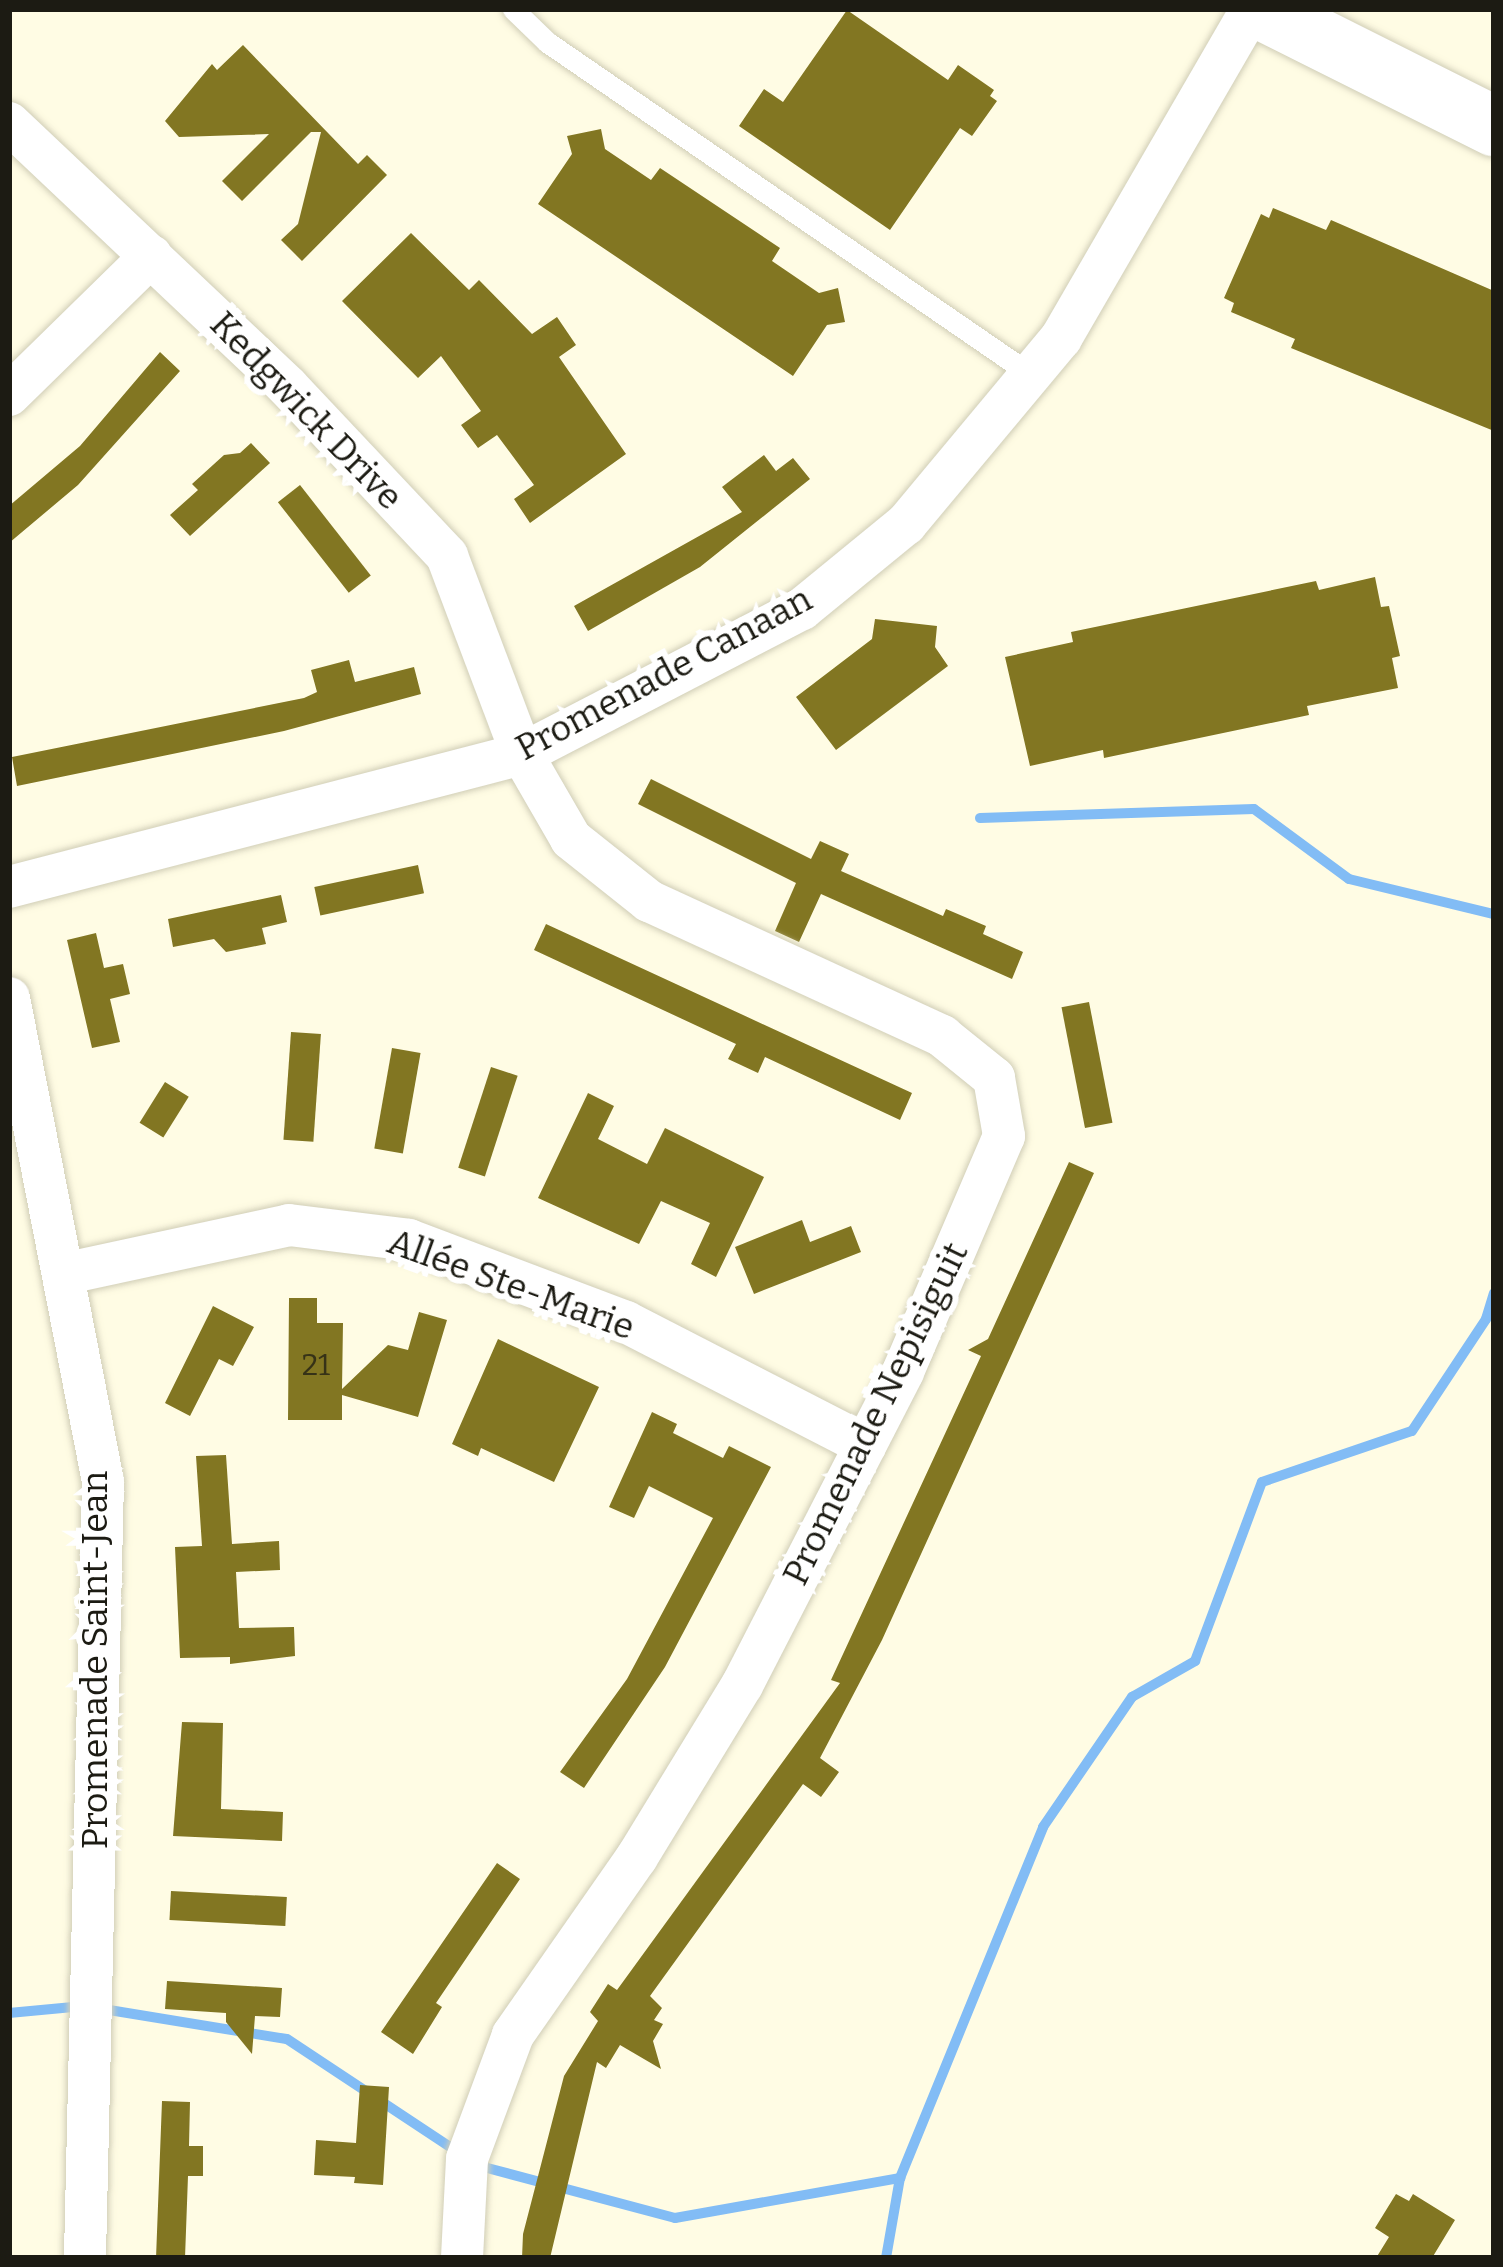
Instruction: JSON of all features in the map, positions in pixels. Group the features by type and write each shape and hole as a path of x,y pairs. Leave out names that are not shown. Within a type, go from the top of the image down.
{"main road":[{"path":"1256,9 1494,126"}],"street":[{"name":"Promenade Canaan","path":"9,887 522,754 802,609 906,524 1061,338 1256,9"},
{"name":"Kedgwick Drive","path":"9,123 288,387 447,556 522,754"},
{"path":"9,395 151,256"},
{"name":"Promenade Nepisiguit","path":"462,2258 467,2159 513,2036 637,1857 742,1685 903,1372 1004,1136 994,1078 942,1036 650,901 572,839 522,754"},
{"name":"Promenade Saint-Jean","path":"9,998 103,1480 85,2258"},
{"name":"Allée Ste-Marie","path":"63,1274 289,1225 409,1240 626,1322 865,1445"}],"lane":[{"path":"513,9 547,42 1030,374"}],"building":[{"path":"847,10 948,80 958,65 994,90 990,96 997,101 972,136 960,128 890,230 739,126 764,89 783,102"},
{"path":"243,45 358,164 367,155 387,175 302,261 281,240 298,224 321,132 311,132 242,201 222,181 269,134 179,137 165,121 212,64 217,70"},
{"path":"601,129 605,149 651,180 660,168 780,248 772,261 819,293 838,288 845,322 827,325 793,376 538,204 572,154 567,136"},
{"path":"1273,208 1326,230 1331,220 1494,291 1494,431 1291,348 1295,339 1231,312 1234,303 1224,298 1261,214 1269,218"},
{"path":"411,233 469,290 479,280 532,334 557,317 576,345 559,357 626,454 530,523 514,499 534,485 497,435 478,448 461,425 481,411 441,356 418,378 342,301"},
{"path":"160,352 180,371 78,485 9,543 9,506 80,446"},
{"path":"251,443 270,463 190,536 170,515 198,490 192,484 224,455 240,453"},
{"path":"764,455 776,471 793,458 810,479 700,567 588,631 574,606 742,512 722,487"},
{"path":"300,485 371,576 349,593 278,502"},
{"path":"1375,577 1381,607 1389,606 1400,656 1392,658 1398,688 1307,706 1309,715 1104,758 1103,750 1030,766 1005,657 1073,642 1071,632 1316,581 1319,590"},
{"path":"875,619 937,626 935,647 948,666 836,750 796,697 872,639"},
{"path":"349,660 355,682 414,667 421,694 284,731 17,786 12,757 304,698 317,692 311,670"},
{"path":"651,779 811,859 820,841 849,854 841,871 943,916 946,909 986,926 983,934 1023,952 1012,979 821,894 799,942 775,931 796,883 638,804"},
{"path":"418,865 424,893 320,915 314,887"},
{"path":"281,895 287,922 262,928 266,944 226,952 214,939 173,947 168,919"},
{"path":"546,924 912,1093 900,1120 765,1057 758,1073 728,1059 736,1044 534,950"},
{"path":"96,933 104,968 123,964 130,994 110,999 120,1042 92,1048 67,940"},
{"path":"1089,1002 1112,1123 1085,1128 1062,1007"},
{"path":"291,1032 321,1034 313,1142 283,1140"},
{"path":"392,1048 421,1053 403,1153 374,1148"},
{"path":"491,1067 518,1076 485,1176 458,1168"},
{"path":"165,1082 189,1097 163,1138 140,1123"},
{"path":"588,1093 614,1106 598,1139 647,1164 665,1128 764,1177 716,1277 691,1264 710,1223 661,1201 639,1244 538,1198"},
{"path":"1069,1162 1094,1173 882,1640 820,1758 839,1772 821,1797 803,1784 650,1996 662,2008 654,2020 663,2024 653,2041 661,2069 620,2045 606,2068 597,2062 550,2258 522,2258 523,2234 564,2076 598,2021 590,2012 608,1984 617,1990 840,1683 831,1680 981,1356 968,1350 988,1339"},
{"path":"802,1220 810,1242 851,1226 861,1252 754,1294 735,1247"},
{"path":"289,1298 317,1298 317,1323 343,1323 342,1389 388,1345 408,1350 419,1312 447,1320 418,1417 342,1395 342,1420 288,1420"},
{"path":"213,1306 254,1327 233,1366 219,1359 190,1416 165,1403"},
{"path":"498,1339 599,1387 554,1482 481,1448 478,1456 452,1444"},
{"path":"652,1412 677,1424 673,1433 723,1458 729,1446 771,1467 665,1667 584,1788 560,1772 627,1679 713,1518 649,1486 634,1518 609,1507"},
{"path":"226,1455 232,1544 279,1541 280,1570 236,1572 239,1628 294,1627 295,1656 230,1664 230,1657 180,1658 175,1547 202,1546 196,1456"},
{"path":"182,1722 223,1723 221,1809 283,1812 282,1841 173,1836"},
{"path":"497,1863 520,1879 436,2003 442,2007 413,2054 381,2032"},
{"path":"171,1891 287,1897 285,1926 169,1920"},
{"path":"167,1981 282,1988 280,2017 255,2016 252,2054 226,2022 226,2013 165,2009"},
{"path":"360,2085 389,2087 383,2185 354,2183 355,2177 314,2175 316,2140 356,2143"},
{"path":"162,2101 190,2102 189,2146 203,2146 203,2176 188,2176 185,2258 156,2258"},
{"path":"1396,2194 1409,2201 1413,2194 1455,2220 1432,2258 1376,2258 1389,2237 1375,2228"}],"waterway":[{"path":"980,818 1254,809 1349,879 1494,914"},
{"path":"886,2258 900,2178 1043,1827 1132,1697 1195,1661 1262,1482 1412,1431 1486,1319 1494,1293"},
{"path":"9,2013 84,2006"},
{"path":"103,2009 287,2039 461,2154"},
{"path":"476,2165 675,2218 900,2178"}]}
